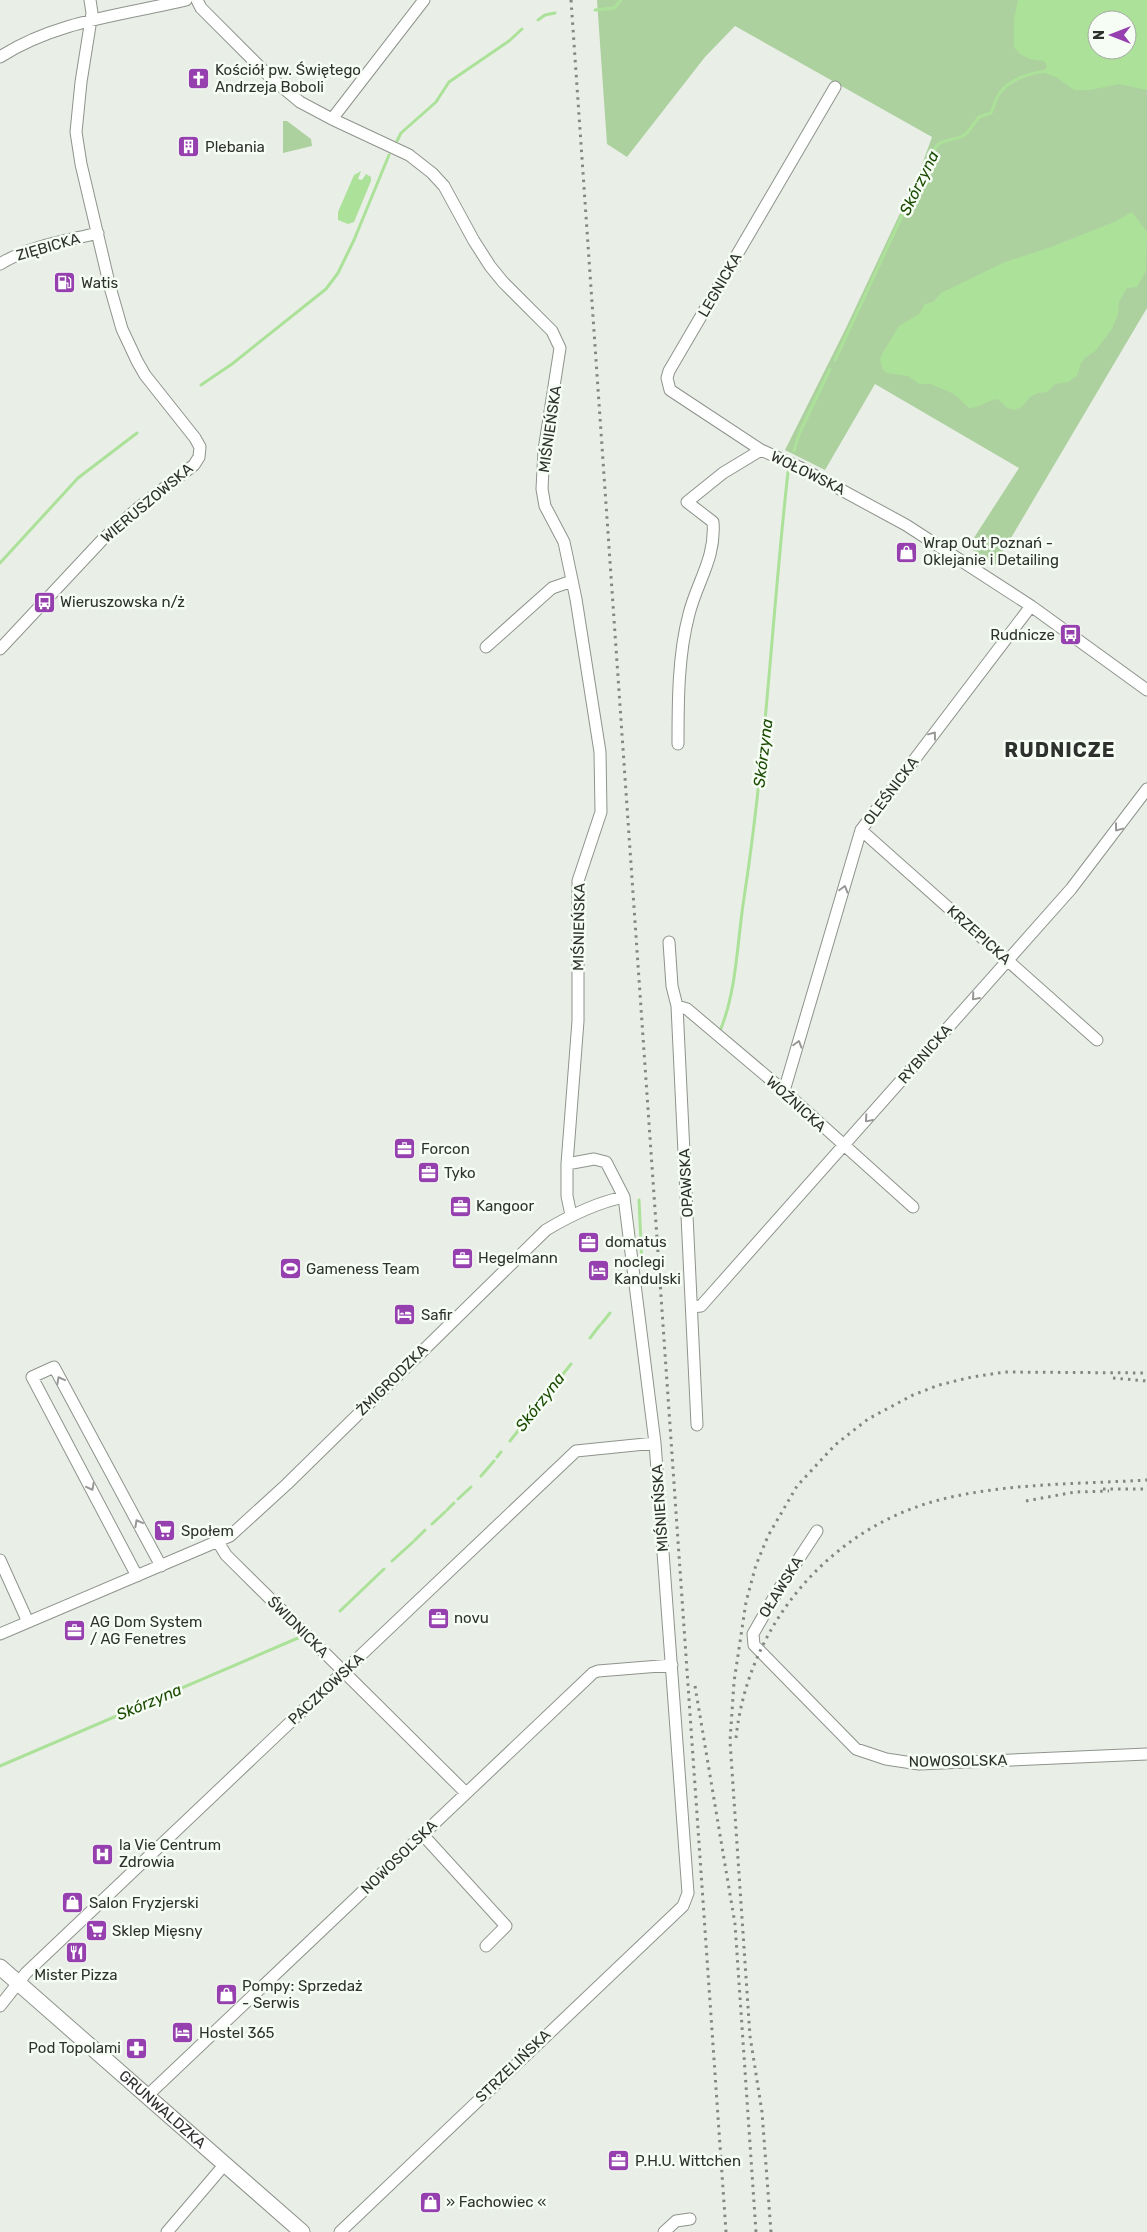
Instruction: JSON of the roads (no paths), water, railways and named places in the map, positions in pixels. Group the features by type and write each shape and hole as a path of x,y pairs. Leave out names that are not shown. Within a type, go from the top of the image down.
{"street":[{"name":"WIERUSZOWSKA","path":"0,649 103,539 152,496 186,472 199,456 200,448 195,438 146,375 130,347 117,314 77,148 76,132 81,82 91,20 92,6 90,0"},
{"path":"0,57 39,36 91,20 186,0"},
{"name":"MIŚNIEŃSKA","path":"197,0 201,8 283,90 300,102 332,119 409,154 432,173 444,186 490,266 557,338 560,348 559,361 544,450 542,489 545,506 564,542 600,752 600,812 578,881 578,1021 567,1164 567,1196 571,1215"},
{"path":"332,119 424,0"},
{"name":"LEGNICKA","path":"760,450 670,390 667,378 835,87"},
{"name":"ZIĘBICKA","path":"0,264 10,257 30,250 98,233"},
{"name":"WOŁOWSKA","path":"678,744 678,708 685,636 689,614 703,579 714,536 713,522 687,502 723,472 760,450 801,468 906,525 1031,606 1147,690"},
{"path":"486,647 552,588 572,581"},
{"name":"OLEŚNICKA","path":"784,1091 861,830 1031,606"},
{"name":"RYBNICKA","path":"692,1307 701,1306 1071,889 1147,789"},
{"name":"KRZEPICKA","path":"861,830 1097,1040"},
{"name":"OPAWSKA","path":"669,942 672,986 677,1006 697,1425"},
{"name":"WOŹNICKA","path":"677,1006 687,1009 784,1091 844,1147 913,1207"},
{"name":"MIŚNIEŃSKA","path":"567,1164 594,1159 606,1162 624,1197 655,1443 688,1893 686,1900"},
{"name":"ŻMIGRODZKA","path":"0,1634 230,1536 287,1484 546,1230 571,1215 606,1200 624,1197"},
{"path":"137,1576 32,1377 54,1367 161,1566"},
{"name":"PACZKOWSKA","path":"0,2006 18,1982 576,1451 655,1443"},
{"name":"OŁAWSKA","path":"754,1645 753,1634 816,1531"},
{"name":"ŚWIDNICKA","path":"218,1542 226,1555 466,1794"},
{"path":"0,1560 28,1622"},
{"name":"NOWOSOLSKA","path":"754,1645 856,1749 886,1759 919,1764 1147,1754"},
{"name":"NOWOSOLSKA","path":"147,2096 593,1673 672,1665"},
{"path":"423,1835 506,1926 486,1946"},
{"name":"STRZELIŃSKA","path":"340,2232 683,1906 686,1900"},
{"name":"GRUNWALDZKA","path":"0,1967 302,2232"},
{"path":"167,2232 225,2164"},
{"path":"664,2232 676,2221 690,2219"}],"waterway":[{"path":"595,10 614,8 621,0"},
{"path":"538,20 545,15 555,13"},
{"path":"397,141 401,133 436,102 449,82 509,41 522,29"},
{"name":"Skórzyna","path":"835,360 907,205 923,179 936,146 942,142 961,137 967,133 979,117 991,113 999,94 1015,80 1035,73 1049,71"},
{"path":"201,385 232,364 326,289 338,273 354,240 389,155"},
{"name":"Skórzyna","path":"794,451 799,434 830,369"},
{"path":"0,563 78,478 137,433"},
{"name":"Skórzyna","path":"720,1031 730,999 736,966 752,845 788,472"},
{"name":"Skórzyna","path":"639,1200 642,1265"},
{"name":"Skórzyna","path":"602,1323 610,1313"},
{"name":"Skórzyna","path":"590,1338 600,1325"},
{"name":"Skórzyna","path":"510,1441 571,1364"},
{"name":"Skórzyna","path":"497,1457 501,1452"},
{"name":"Skórzyna","path":"481,1476 494,1461"},
{"name":"Skórzyna","path":"458,1499 471,1487"},
{"name":"Skórzyna","path":"447,1510 454,1503"},
{"name":"Skórzyna","path":"432,1524 445,1512"},
{"name":"Skórzyna","path":"415,1540 425,1530"},
{"name":"Skórzyna","path":"392,1561 413,1542"},
{"name":"Skórzyna","path":"340,1611 384,1569"},
{"name":"Skórzyna","path":"0,1766 298,1638"}],"railway":[{"path":"571,0 726,2232"},
{"path":"771,2232 762,2112 750,2036 730,1741 734,1682 746,1602 756,1565 768,1536 797,1486 835,1445 868,1419 913,1395 939,1385 1005,1372 1147,1373"},
{"path":"1113,1378 1147,1381"},
{"path":"736,1738 744,1696 758,1656 778,1618 803,1585 833,1555 868,1530 906,1511 947,1498 972,1493 1047,1485 1147,1480"},
{"path":"1103,1489 1147,1489"},
{"path":"1026,1501 1075,1492 1109,1491"},
{"path":"695,1686 735,1924 756,2232"}],"place":[{"name":"Kościół pw. Świętego Andrzeja Boboli","path":"199,79"},
{"name":"Plebania","path":"189,147"},
{"name":"Watis","path":"65,283"},
{"name":"Wrap Out Poznań - Oklejanie i Detailing","path":"907,552"},
{"name":"Wieruszowska n/ż","path":"44,602"},
{"name":"Rudnicze","path":"1071,635"},
{"name":"Forcon","path":"405,1149"},
{"name":"Tyko","path":"428,1173"},
{"name":"Kangoor","path":"460,1206"},
{"name":"domatus","path":"589,1242"},
{"name":"Hegelmann","path":"462,1258"},
{"name":"Gameness Team","path":"290,1269"},
{"name":"noclegi Kandulski","path":"598,1271"},
{"name":"Safir","path":"405,1315"},
{"name":"Społem","path":"165,1531"},
{"name":"novu","path":"438,1618"},
{"name":"AG Dom System / AG Fenetres","path":"74,1631"},
{"name":"la Vie Centrum Zdrowia","path":"103,1854"},
{"name":"Salon Fryzjerski","path":"73,1903"},
{"name":"Sklep Mięsny","path":"96,1931"},
{"name":"Mister Pizza","path":"76,1952"},
{"name":"Pompy: Sprzedaż - Serwis","path":"226,1995"},
{"name":"Hostel 365","path":"183,2033"},
{"name":"Pod Topolami","path":"137,2048"},
{"name":"P.H.U. Wittchen","path":"619,2161"},
{"name":"» Fachowiec «","path":"430,2202"}],"district":[{"name":"RUDNICZE","path":"1060,750"}]}
